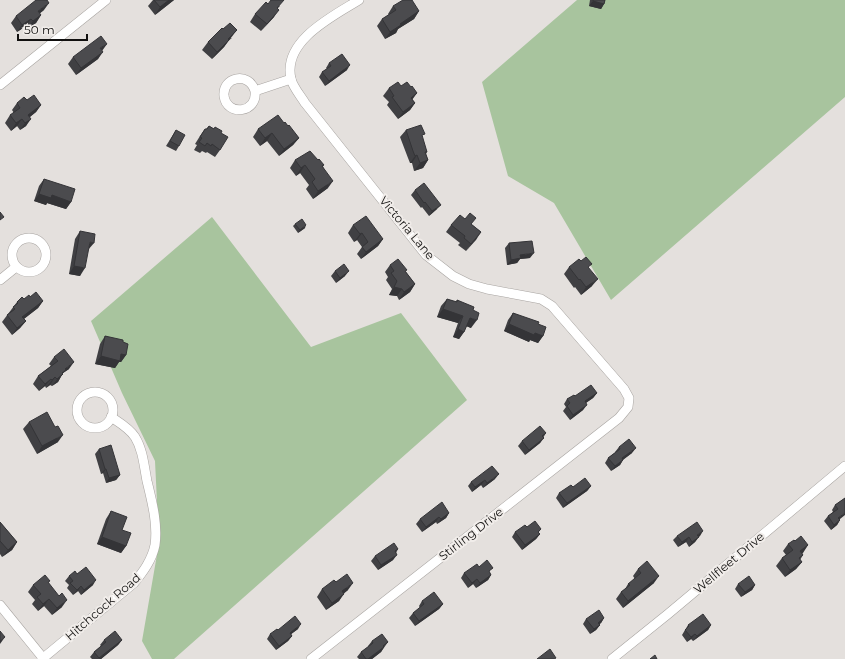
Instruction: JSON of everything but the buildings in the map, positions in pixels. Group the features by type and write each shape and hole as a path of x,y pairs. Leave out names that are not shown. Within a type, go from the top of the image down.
{"street":[{"path":"0,85 106,0"},
{"name":"Victoria Lane","path":"359,0 324,22 297,47 291,62 292,79 305,103 426,256 453,276 469,284 487,289 541,299 552,306 624,389 629,398 628,407"},
{"path":"255,91 292,79"},
{"path":"0,280 16,267"},
{"name":"Stirling Drive","path":"311,659 619,418 628,407"},
{"name":"Hitchcock Road","path":"43,659 134,583 142,574 155,547 155,519 141,450 130,430 111,417"},
{"name":"Wellfleet Drive","path":"612,659 845,466"},
{"path":"0,605 43,659"}],"green space":[{"path":"577,0 845,0 845,97 611,300 554,203 508,176 482,82"},
{"path":"212,217 311,347 401,313 467,400 174,659 152,659 142,641 159,543 155,461 122,393 91,321"}]}
